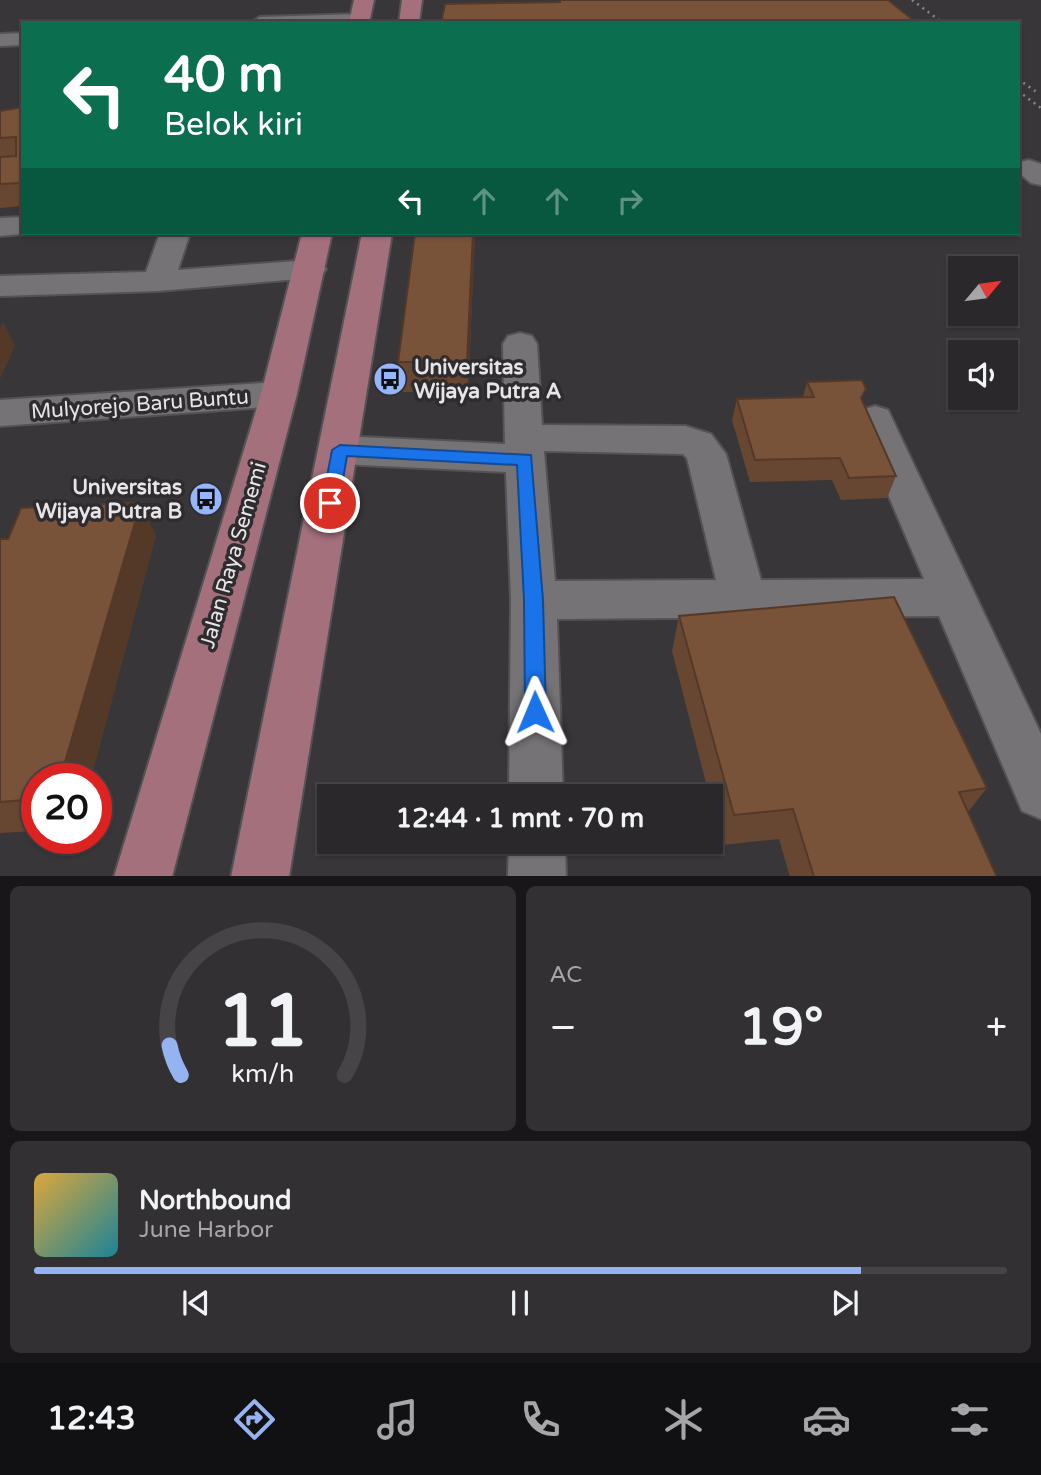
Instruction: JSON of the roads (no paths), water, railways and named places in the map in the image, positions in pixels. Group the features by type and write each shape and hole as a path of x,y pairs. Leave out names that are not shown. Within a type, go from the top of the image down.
{"main road":[{"path":"409,21 412,0"},
{"path":"260,876 340,450 377,235"},
{"name":"Jalan Raya Sememi","path":"143,876 265,396 314,251"}],"street":[{"path":"286,21 350,16"},
{"path":"0,40 21,39"},
{"path":"0,227 21,226"},
{"path":"158,281 174,235"},
{"path":"0,286 158,281 314,251"},
{"path":"520,344 534,600 536,784"},
{"name":"Mulyorejo Baru Buntu","path":"0,413 265,396"},
{"path":"875,419 1041,793"},
{"path":"340,450 526,449 685,439 697,444 706,454 743,599"},
{"path":"534,600 953,597"},
{"path":"537,854 537,876"}],"railway":[{"path":"912,0 940,21"},
{"path":"1020,80 1038,93"},
{"path":"1020,92 1041,108"}],"place":[{"name":"Universitas Wijaya Putra A","path":"390,379"},
{"name":"Universitas Wijaya Putra B","path":"206,499"}]}
